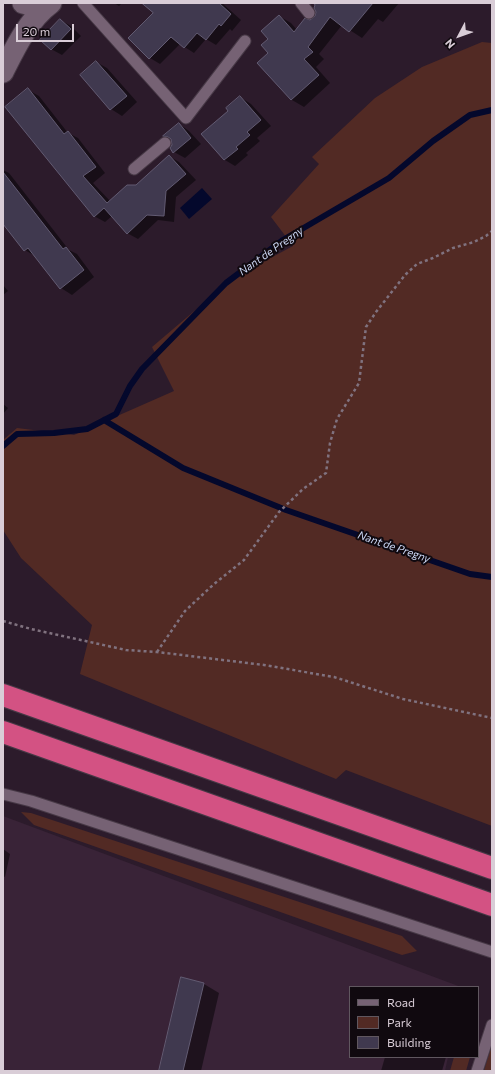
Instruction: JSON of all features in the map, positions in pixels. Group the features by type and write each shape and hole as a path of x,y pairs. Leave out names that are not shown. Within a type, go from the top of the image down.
{"highway":[{"path":"3,690 62,716"},
{"path":"3,695 492,868"},
{"path":"3,732 492,905"},
{"path":"3,745 119,774"}],"street":[{"path":"23,3 48,5"},
{"path":"3,72 26,29 48,5"}],"lane":[{"path":"83,3 186,118 245,41"},
{"path":"301,3 309,13"},
{"path":"134,169 165,143"},
{"path":"3,794 31,801 492,952"},
{"path":"477,1071 492,1025"}],"path":[{"path":"157,652 185,610 244,560 279,512 303,489 326,473 330,443 337,418 359,383 366,327 405,275 417,264 453,248 474,242 492,231"},
{"path":"3,621 31,629 126,650 157,652 264,665 334,677 403,699 492,718"}],"shaded area":[{"path":"3,816 458,986 349,986 349,1058 448,1058 445,1071 3,1071"}],"green space":[{"path":"482,42 492,43 492,826 346,770 336,779 80,674 92,625 21,558 3,530 3,440 17,428 74,435 174,391 152,347 233,278 293,246 271,217 319,164 312,157 375,98 422,67"},
{"path":"21,812 31,813 402,936 417,951 402,955 34,825"},
{"path":"492,1044 492,1071 484,1071"},
{"path":"454,1058 470,1058 466,1071 450,1071"}],"water":[{"path":"202,188 212,199 189,219 180,208"}],"building":[{"path":"142,3 219,3 231,14 221,26 219,24 206,40 197,33 184,48 171,37 149,59 128,38 153,13"},
{"path":"313,3 373,3 349,32 330,17 308,47 313,52 304,59 319,75 291,100 257,63 268,53 261,45 268,39 261,31 279,15 294,32 305,18 310,20 315,16 315,5"},
{"path":"60,19 71,29 51,50 40,40"},
{"path":"96,61 127,96 110,110 80,75"},
{"path":"28,88 64,134 68,131 96,167 83,176 107,203 127,185 136,185 169,155 186,174 166,191 164,216 147,215 127,234 104,208 94,217 5,107"},
{"path":"240,96 261,120 247,132 250,135 236,147 238,149 224,160 201,134 228,111 226,108"},
{"path":"179,123 191,138 173,153 170,148 172,145 171,139 163,136"},
{"path":"3,172 63,249 66,247 84,270 60,289 28,248 24,251 3,224"},
{"path":"181,977 204,983 183,1071 159,1071"}],"waterway":[{"name":"Nant de Pregny","path":"3,446 17,434 54,433 87,429 116,414 130,386 142,369 226,283 283,240 389,178 433,141 470,115 492,110"},
{"name":"Nant de Pregny","path":"104,420 183,468 286,510 470,574 492,577"}]}
